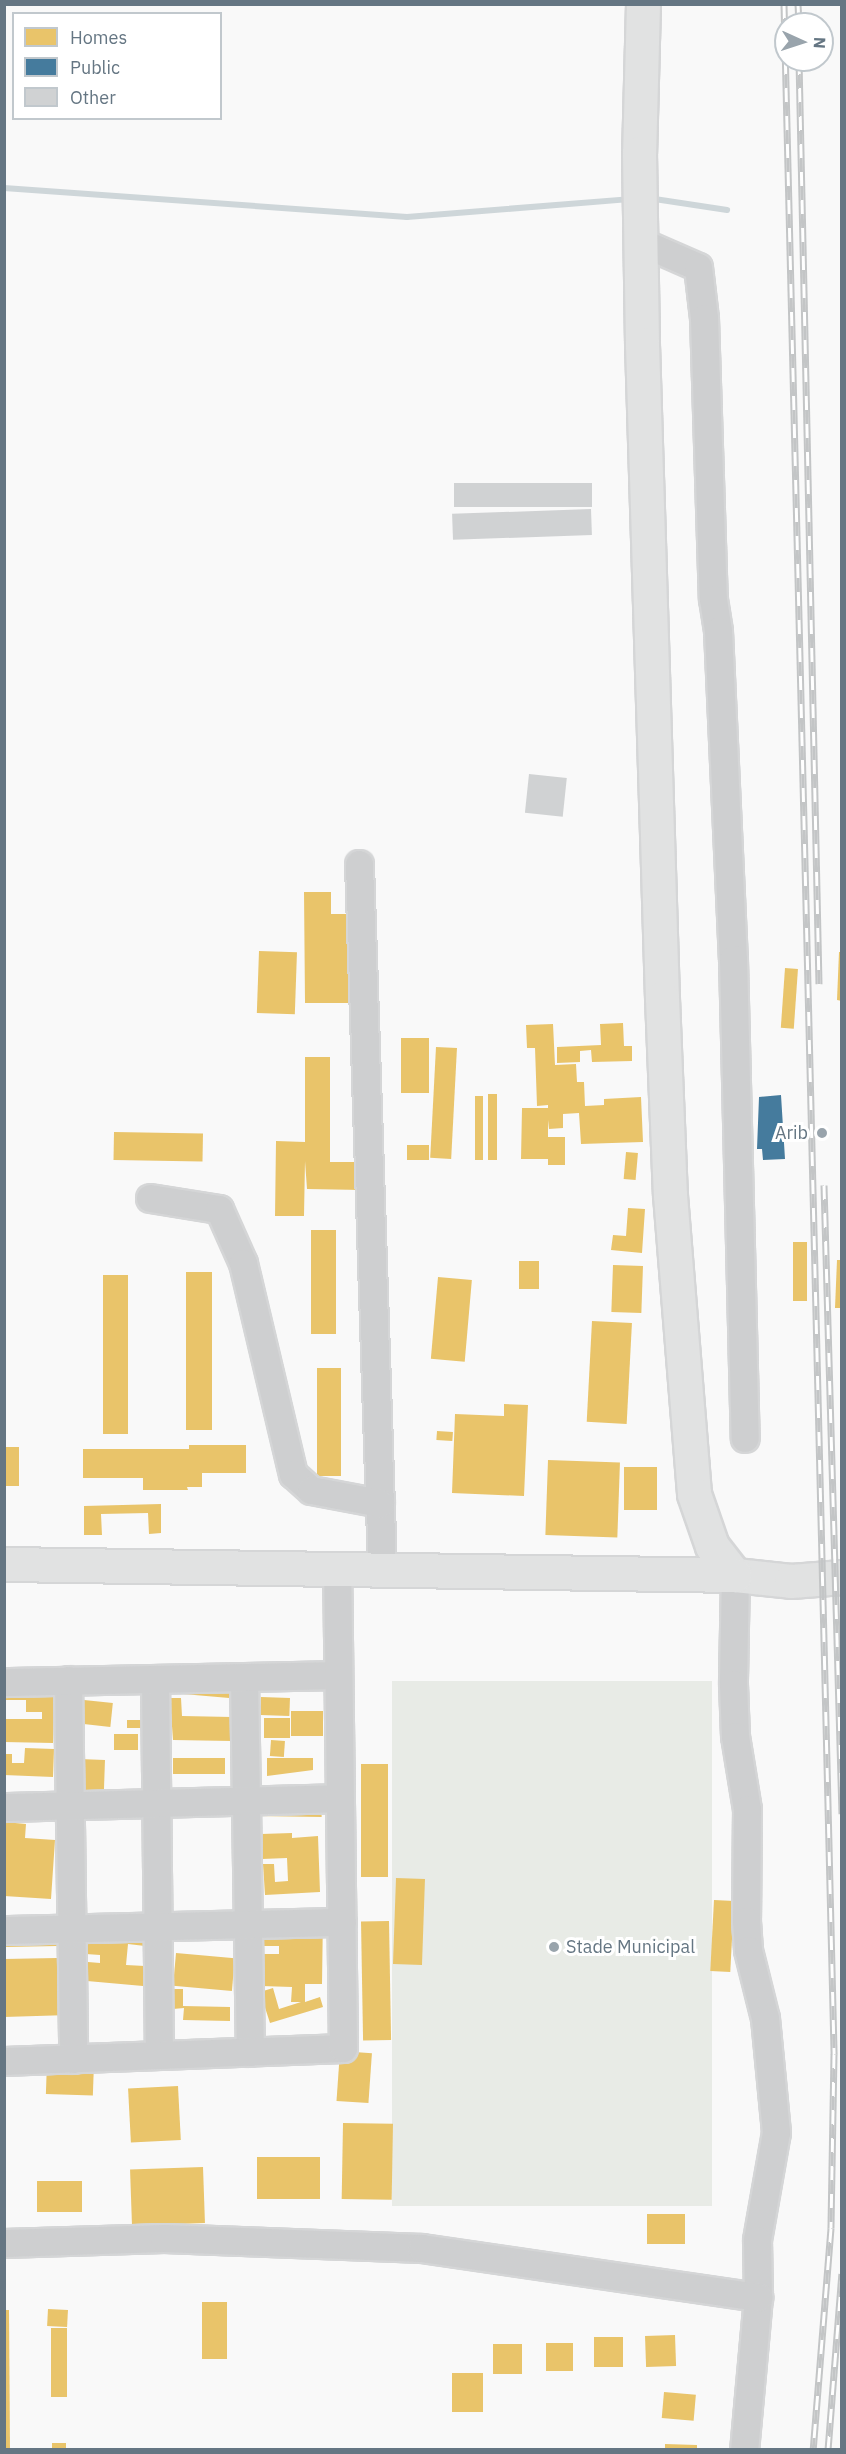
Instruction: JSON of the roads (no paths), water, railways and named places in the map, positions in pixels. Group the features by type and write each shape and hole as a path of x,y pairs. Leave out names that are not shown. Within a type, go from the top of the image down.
{"main road":[{"path":"643,4 640,213 670,1195 694,1494 712,1546 735,1575"},
{"path":"4,1564 735,1575 791,1581 842,1576"}],"street":[{"path":"640,213 698,267 704,318 713,599 717,631 733,959 745,1438"},
{"path":"359,864 382,1570"},
{"path":"150,1198 219,1209 243,1263 293,1474 311,1490 380,1503"},
{"path":"4,2061 343,2048 337,1569"},
{"path":"735,1575 733,1684 735,1736 747,1809 746,1922 748,1950 765,2018 776,2132 757,2240 758,2297 744,2450"},
{"path":"4,1682 338,1675"},
{"path":"244,1677 250,2052"},
{"path":"155,1679 159,2055"},
{"path":"68,1680 73,2059"},
{"path":"4,1807 340,1798"},
{"path":"4,1930 342,1922"},
{"path":"4,2243 164,2238 422,2248 758,2297"}],"waterway":[{"path":"4,188 407,217 629,199"},
{"path":"648,198 727,210"}],"railway":[{"path":"784,4 834,2054 831,2228 813,2450"},
{"path":"798,4 798,12"},
{"path":"799,72 819,984"},
{"path":"824,1185 842,1814"},
{"path":"828,2450 842,2274"}],"place":[{"name":"Arib","path":"822,1133"},
{"name":"Stade Municipal","path":"554,1947"}]}
